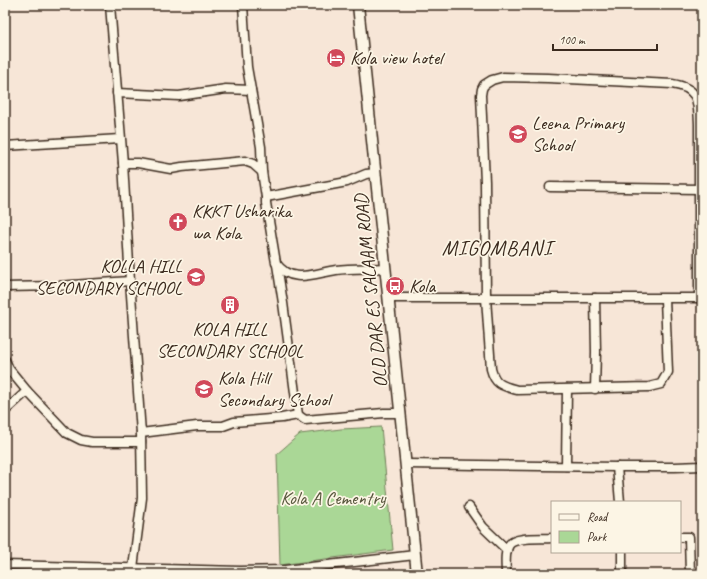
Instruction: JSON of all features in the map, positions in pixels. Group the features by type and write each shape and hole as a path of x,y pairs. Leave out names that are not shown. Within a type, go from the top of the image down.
{"main road":[{"name":"OLD DAR ES SALAAM ROAD","path":"358,5 417,574"}],"street":[{"path":"110,5 118,93 141,433 142,498 133,568"},
{"path":"243,5 247,67 261,146 262,172 266,203 283,298 298,415"},
{"path":"389,298 486,298 595,298 665,299 700,298 698,110 696,96 693,92 682,85 672,84 504,77 492,80 483,87 481,95 485,182 486,298 491,369 493,378 500,384 517,390 649,387 661,384 668,372 665,299"},
{"path":"118,93 179,96 214,90 251,90"},
{"path":"5,146 120,139"},
{"path":"123,163 138,163 171,169 245,161 253,164 262,172"},
{"path":"266,197 347,182 366,174 376,173"},
{"path":"550,187 700,189"},
{"path":"276,263 281,270 287,274 305,277 336,270 385,268"},
{"path":"6,286 57,286 130,281"},
{"path":"595,298 595,388"},
{"path":"5,360 9,369 27,391 67,433 81,440 92,442 141,442"},
{"path":"566,466 567,389"},
{"path":"5,411 27,391"},
{"path":"141,433 197,426 223,426 234,422 282,418 298,415 305,420 384,413 401,413"},
{"path":"406,464 617,467 702,466"},
{"path":"617,467 620,501"},
{"path":"469,507 483,527 507,550"},
{"path":"681,537 689,537 690,574"},
{"path":"506,574 507,550 510,544 516,540 551,538"},
{"path":"622,553 622,574"},
{"path":"5,565 240,571 284,570 415,555"}],"green space":[{"name":"Kola A Cementry","path":"381,427 393,550 280,565 277,454 300,434 341,429"}],"place":[{"name":"Kola view hotel","path":"336,58"},
{"name":"Leena Primary School","path":"518,134"},
{"name":"KKKT Usharika wa Kola","path":"178,222"},
{"name":"KOLLA HILL SECONDARY SCHOOL","path":"196,277"},
{"name":"Kola","path":"395,286"},
{"name":"KOLA HILL SECONDARY SCHOOL","path":"230,305"},
{"name":"Kola Hill Secondary School","path":"204,389"}],"district":[{"name":"MIGOMBANI","path":"497,248"}]}
